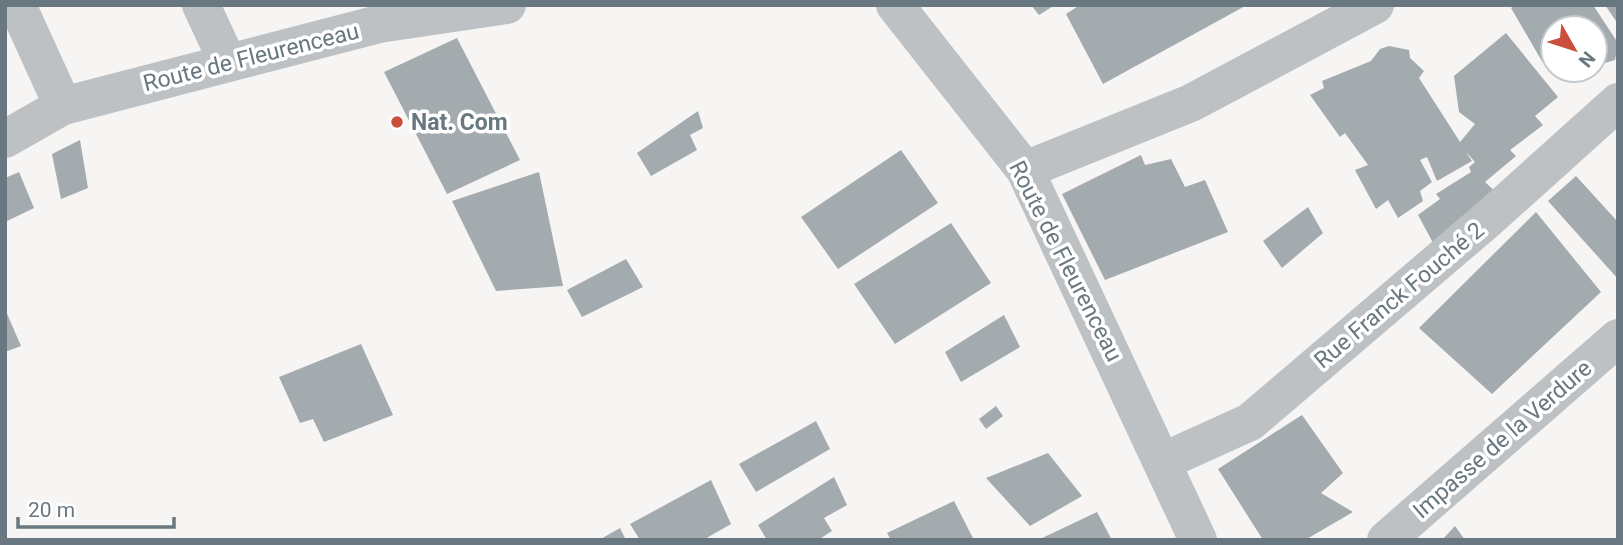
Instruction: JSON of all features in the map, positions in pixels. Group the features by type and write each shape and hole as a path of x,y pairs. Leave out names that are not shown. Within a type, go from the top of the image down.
{"street":[{"path":"17,5 64,106"},
{"path":"201,5 228,63"},
{"name":"Route de Fleurenceau","path":"5,139 64,106 379,24 507,5"},
{"name":"Route de Fleurenceau","path":"895,5 1026,170 1164,461 1198,540"},
{"path":"1026,170 1191,103 1375,5"},
{"name":"Rue Franck Fouché 2","path":"1164,461 1250,422 1488,219 1618,102"},
{"name":"Impasse de la Verdure","path":"1385,540 1618,338"}],"building":[{"path":"1031,5 1055,5 1039,15"},
{"path":"1080,5 1247,5 1103,84 1066,14"},
{"path":"1515,5 1593,5 1599,14 1539,14 1539,56 1511,8"},
{"path":"1605,5 1618,5 1618,24"},
{"path":"1609,29 1618,43 1615,60 1609,62"},
{"path":"1506,33 1539,74 1539,84 1547,84 1558,97 1535,116 1543,125 1510,150 1516,156 1485,182 1500,196 1438,252 1418,215 1440,199 1436,194 1471,172 1469,167 1475,162 1466,152 1472,161 1437,181 1427,157 1420,160 1432,182 1420,191 1423,201 1398,218 1388,200 1376,209 1355,170 1368,165 1345,133 1340,137 1310,95 1324,88 1322,81 1371,61 1380,49 1389,46 1409,50 1410,58 1424,71 1419,78 1460,142 1475,124 1459,112 1454,76"},
{"path":"457,38 520,160 447,194 384,72"},
{"path":"698,111 703,128 690,135 697,150 651,176 637,153"},
{"path":"80,140 88,188 61,199 52,154"},
{"path":"901,150 938,203 838,269 801,217"},
{"path":"1141,155 1145,165 1171,159 1185,187 1205,180 1228,232 1105,280 1062,194"},
{"path":"19,172 34,208 5,222 5,178"},
{"path":"539,172 563,286 496,291 452,201"},
{"path":"1576,176 1618,222 1618,279 1548,201"},
{"path":"1308,207 1323,233 1282,268 1263,241"},
{"path":"1536,212 1601,292 1492,394 1419,328"},
{"path":"951,223 991,283 895,344 854,284"},
{"path":"626,259 643,287 582,317 567,290"},
{"path":"5,309 21,346 5,352"},
{"path":"1004,315 1020,347 961,382 945,352"},
{"path":"361,344 393,415 324,442 313,419 300,423 279,377"},
{"path":"996,406 1003,416 986,429 979,419"},
{"path":"1302,415 1343,473 1321,493 1353,512 1305,540 1263,540 1218,469"},
{"path":"816,421 830,449 756,492 739,464"},
{"path":"1048,453 1082,496 1030,526 986,478"},
{"path":"834,477 847,505 824,518 832,531 818,540 767,540 758,525"},
{"path":"711,480 731,524 703,540 640,540 630,524"},
{"path":"954,501 974,540 891,540 887,533"},
{"path":"1097,512 1112,540 1038,540"},
{"path":"1455,526 1465,540 1442,540"},
{"path":"620,528 626,540 599,540"}],"place":[{"name":"Nat. Com","path":"397,122"}]}
